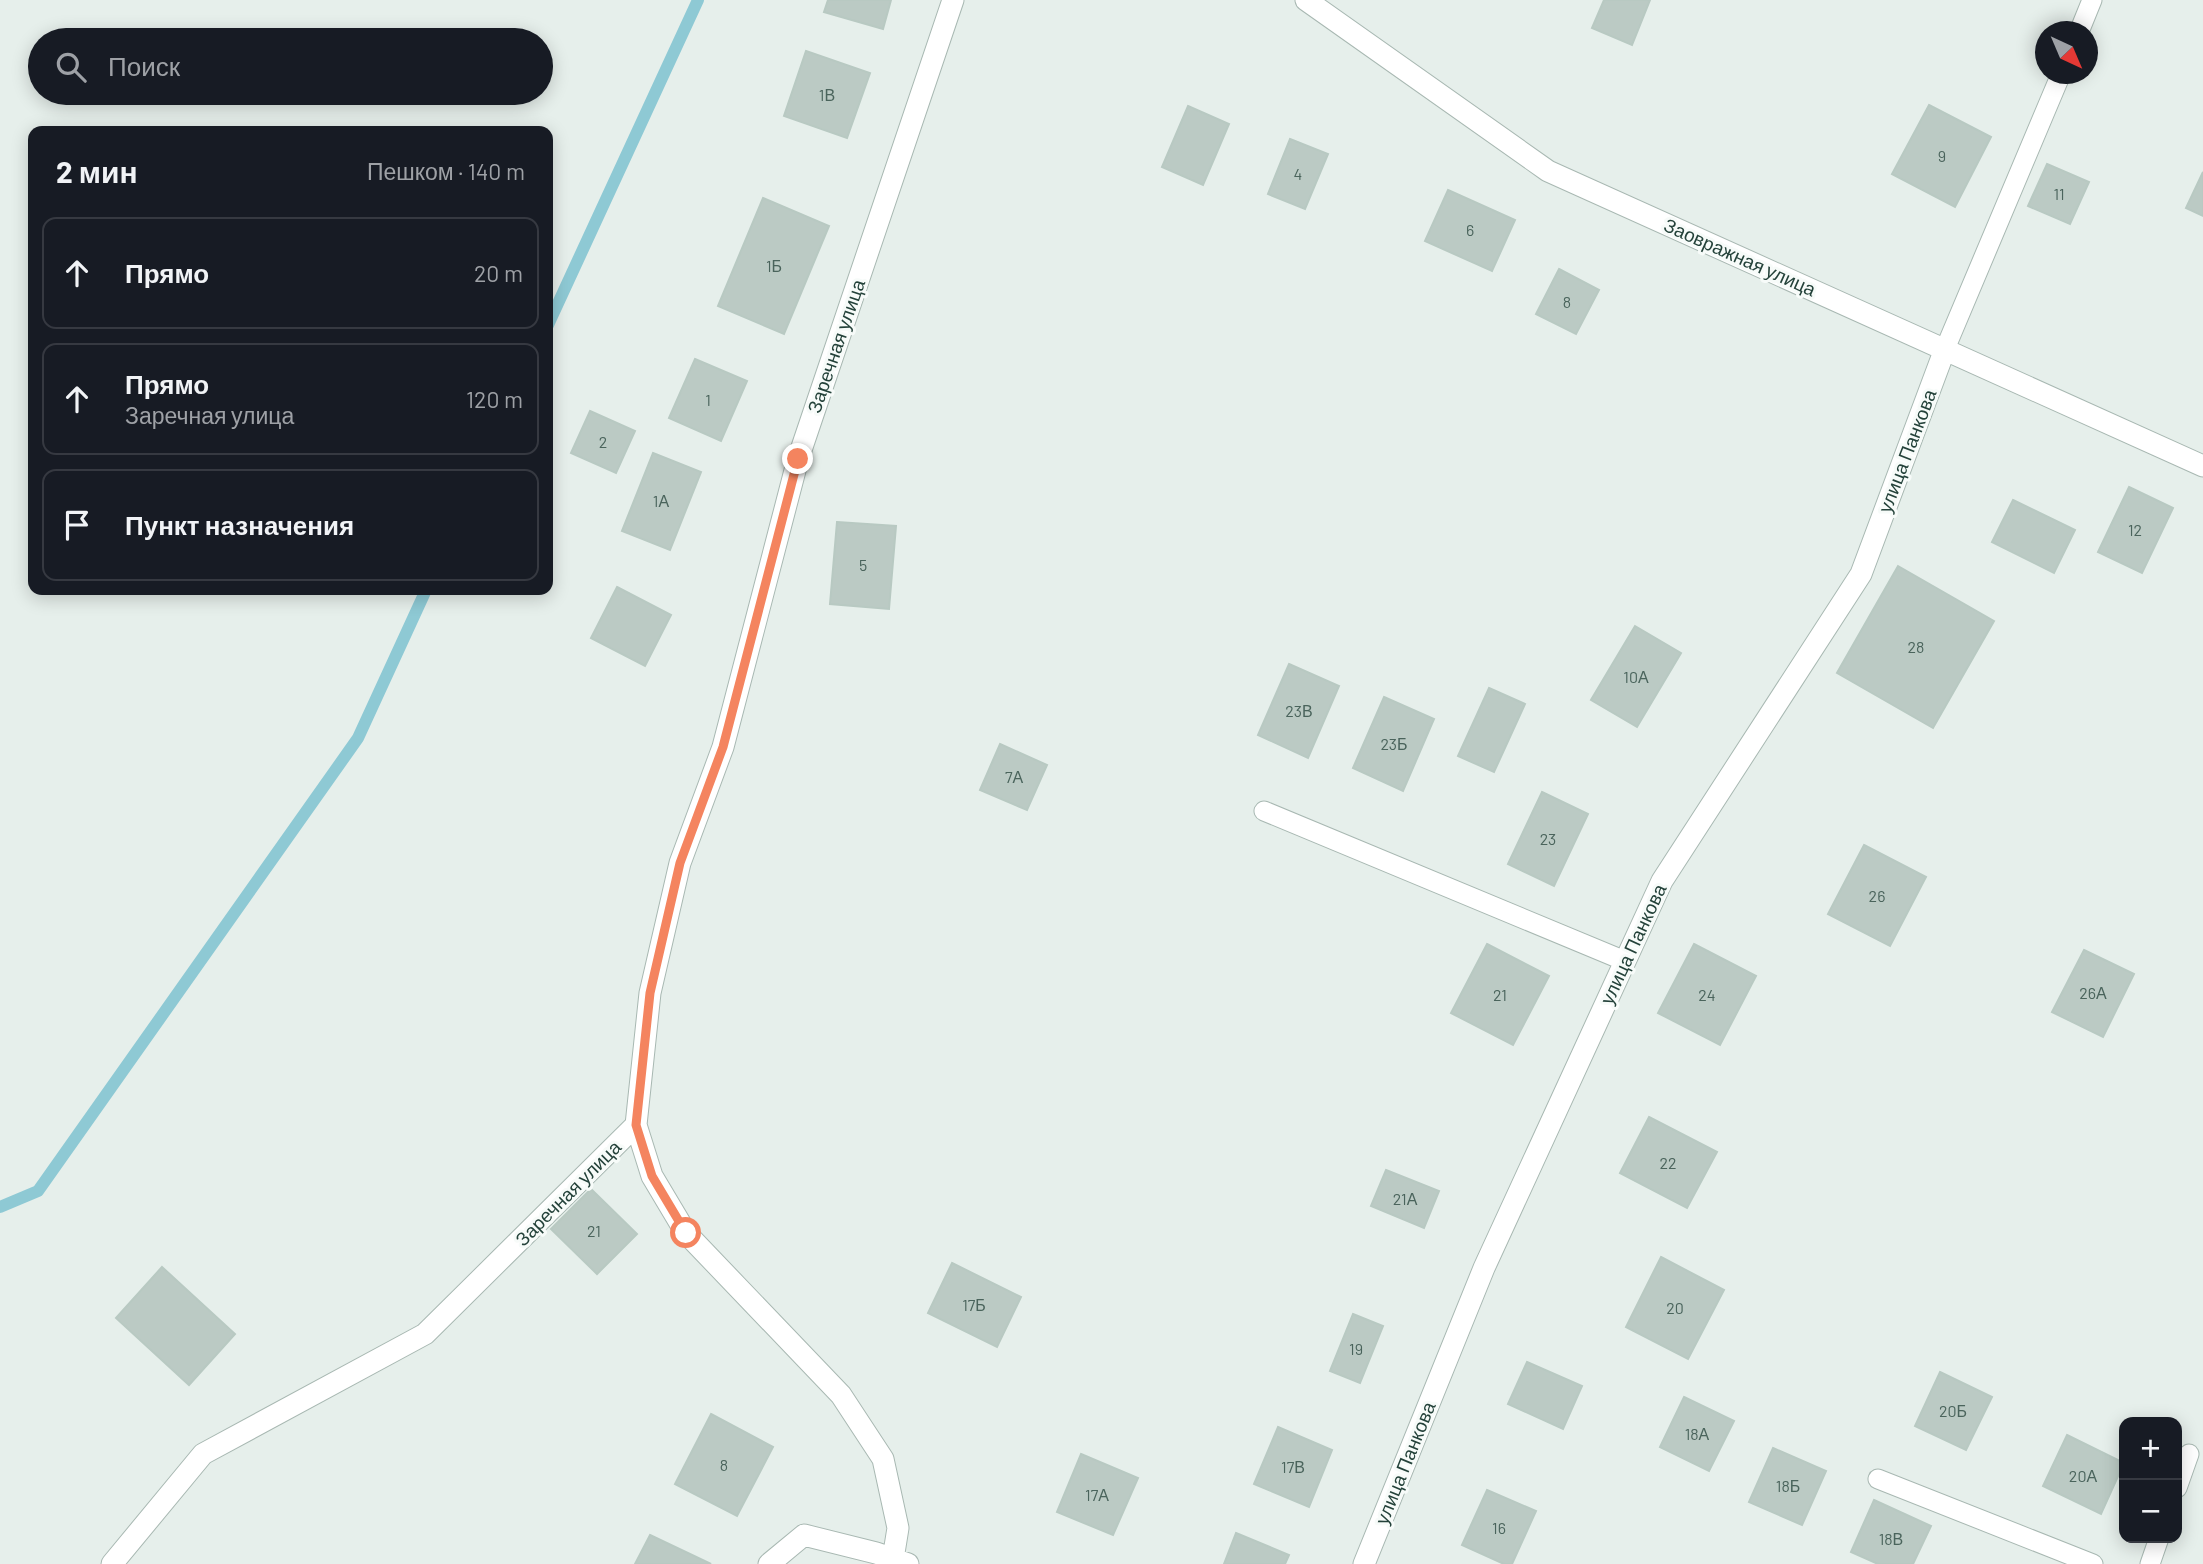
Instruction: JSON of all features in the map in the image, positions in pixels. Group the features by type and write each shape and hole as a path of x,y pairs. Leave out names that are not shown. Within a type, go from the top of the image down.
{"street":[{"name":"Заречная улица","path":"112,1564 203,1454 425,1334 636,1125 650,993 680,863 723,747 798,459 953,0"},
{"name":"Заовражная улица","path":"1306,0 1548,171 2203,466"},
{"name":"улица Панкова","path":"1364,1564 1484,1268 1662,881 1861,574 1945,349"},
{"path":"636,1125 652,1176 686,1233 841,1395 883,1459 898,1528 900,1561 804,1535 769,1564"}],"lane":[{"path":"2083,21 2092,0"},
{"path":"1945,349 2057,84"},
{"path":"1264,811 1625,961"},
{"path":"2180,1480 2189,1454"},
{"path":"1878,1479 2093,1564"},
{"path":"2150,1564 2157,1543"}],"building":[{"path":"828,0 891,0 883,29 824,12"},
{"path":"1604,0 1650,0 1632,45 1592,28"},
{"path":"806,51 870,73 847,138 784,116"},
{"path":"1929,105 1991,137 1955,207 1892,174"},
{"path":"1188,106 1229,124 1203,185 1162,167"},
{"path":"1290,139 1328,154 1305,209 1268,194"},
{"path":"2047,164 2089,182 2070,224 2028,206"},
{"path":"2203,172 2203,216 2186,208"},
{"path":"1448,190 1515,220 1492,271 1425,241"},
{"path":"763,198 829,226 784,334 718,306"},
{"path":"1559,269 1599,290 1576,334 1536,314"},
{"path":"695,359 747,381 721,441 669,418"},
{"path":"590,411 635,431 616,473 571,453"},
{"path":"653,453 701,472 670,550 622,531"},
{"path":"2129,487 2173,508 2142,573 2098,552"},
{"path":"2013,500 2075,530 2054,573 1992,542"},
{"path":"837,522 896,526 889,609 830,604"},
{"path":"1898,566 1994,621 1933,728 1837,673"},
{"path":"617,587 671,615 645,666 591,638"},
{"path":"1635,626 1681,653 1637,727 1591,700"},
{"path":"1289,664 1339,686 1308,758 1258,735"},
{"path":"1489,688 1525,704 1494,772 1458,756"},
{"path":"1384,697 1434,719 1403,791 1353,768"},
{"path":"1000,744 1047,765 1027,810 980,790"},
{"path":"1542,792 1588,814 1554,886 1508,864"},
{"path":"1864,845 1926,877 1890,946 1828,914"},
{"path":"1487,944 1549,976 1513,1045 1451,1013"},
{"path":"1694,944 1756,976 1720,1045 1658,1013"},
{"path":"2084,950 2134,974 2103,1037 2052,1012"},
{"path":"1649,1117 1717,1152 1687,1208 1620,1173"},
{"path":"1386,1170 1439,1191 1424,1228 1371,1206"},
{"path":"591,1189 637,1234 597,1274 551,1229"},
{"path":"1661,1257 1724,1290 1688,1359 1626,1327"},
{"path":"952,1263 1021,1297 997,1347 928,1313"},
{"path":"162,1267 235,1334 189,1385 116,1318"},
{"path":"1353,1314 1383,1326 1360,1383 1330,1371"},
{"path":"1527,1362 1582,1386 1563,1429 1508,1404"},
{"path":"1940,1372 1992,1397 1966,1450 1915,1426"},
{"path":"1684,1397 1734,1421 1709,1471 1660,1447"},
{"path":"711,1414 773,1447 737,1516 675,1484"},
{"path":"1278,1427 1332,1450 1309,1507 1254,1484"},
{"path":"2067,1435 2119,1461 2119,1474 2101,1514 2043,1486"},
{"path":"1773,1448 1826,1471 1802,1525 1749,1502"},
{"path":"1081,1454 1138,1478 1113,1535 1057,1512"},
{"path":"1487,1490 1536,1511 1512,1564 1504,1564 1462,1545"},
{"path":"1874,1500 1931,1526 1913,1564 1878,1564 1851,1552"},
{"path":"1236,1533 1289,1555 1285,1564 1224,1564"},
{"path":"650,1535 711,1564 635,1564"}],"waterway":[{"path":"553,314 698,0"},
{"path":"0,1207 38,1191 358,738 424,595"}],"route":[{"path":"686,1233 652,1176 636,1125 650,993 680,863 723,747 798,459"}]}
